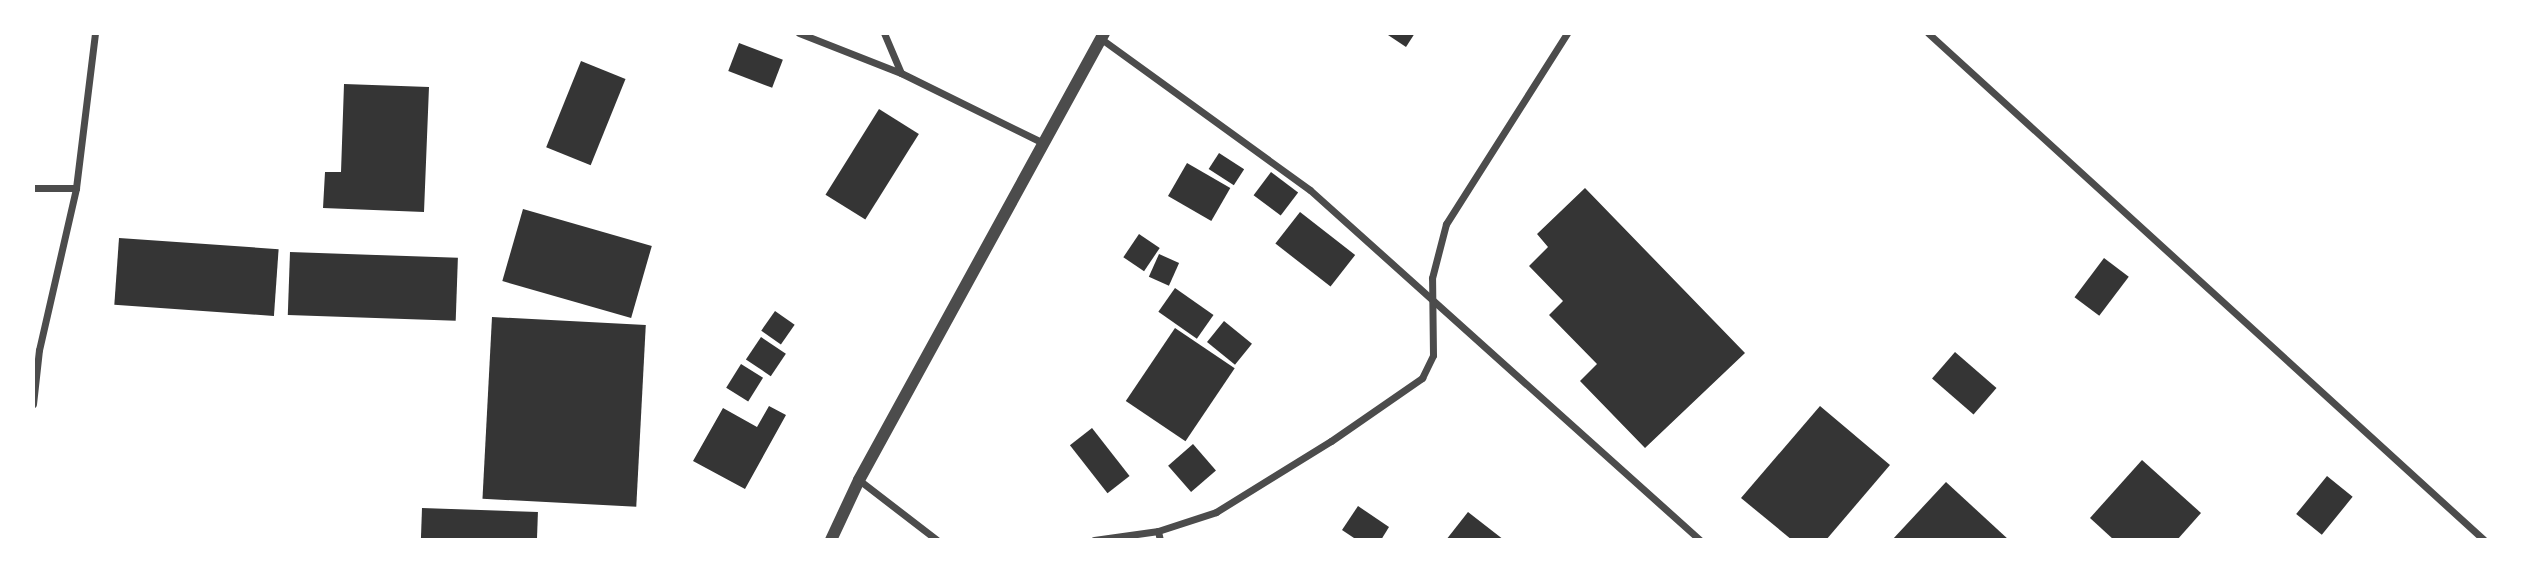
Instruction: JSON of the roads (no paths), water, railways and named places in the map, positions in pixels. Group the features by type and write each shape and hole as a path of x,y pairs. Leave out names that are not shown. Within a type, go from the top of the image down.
{"street":[{"path":"33,404 38,350 76,188 95,33"},
{"path":"799,33 901,73 1043,143"},
{"path":"884,33 901,73"},
{"path":"1094,540 1159,536 1216,512 1331,441 1422,379 1433,355 1432,278 1446,224 1567,33"},
{"path":"1928,33 2484,540"},
{"path":"831,540 859,480 1102,36 1310,190 1700,540"},
{"path":"33,188 76,188"},
{"path":"859,480 937,540"}]}
